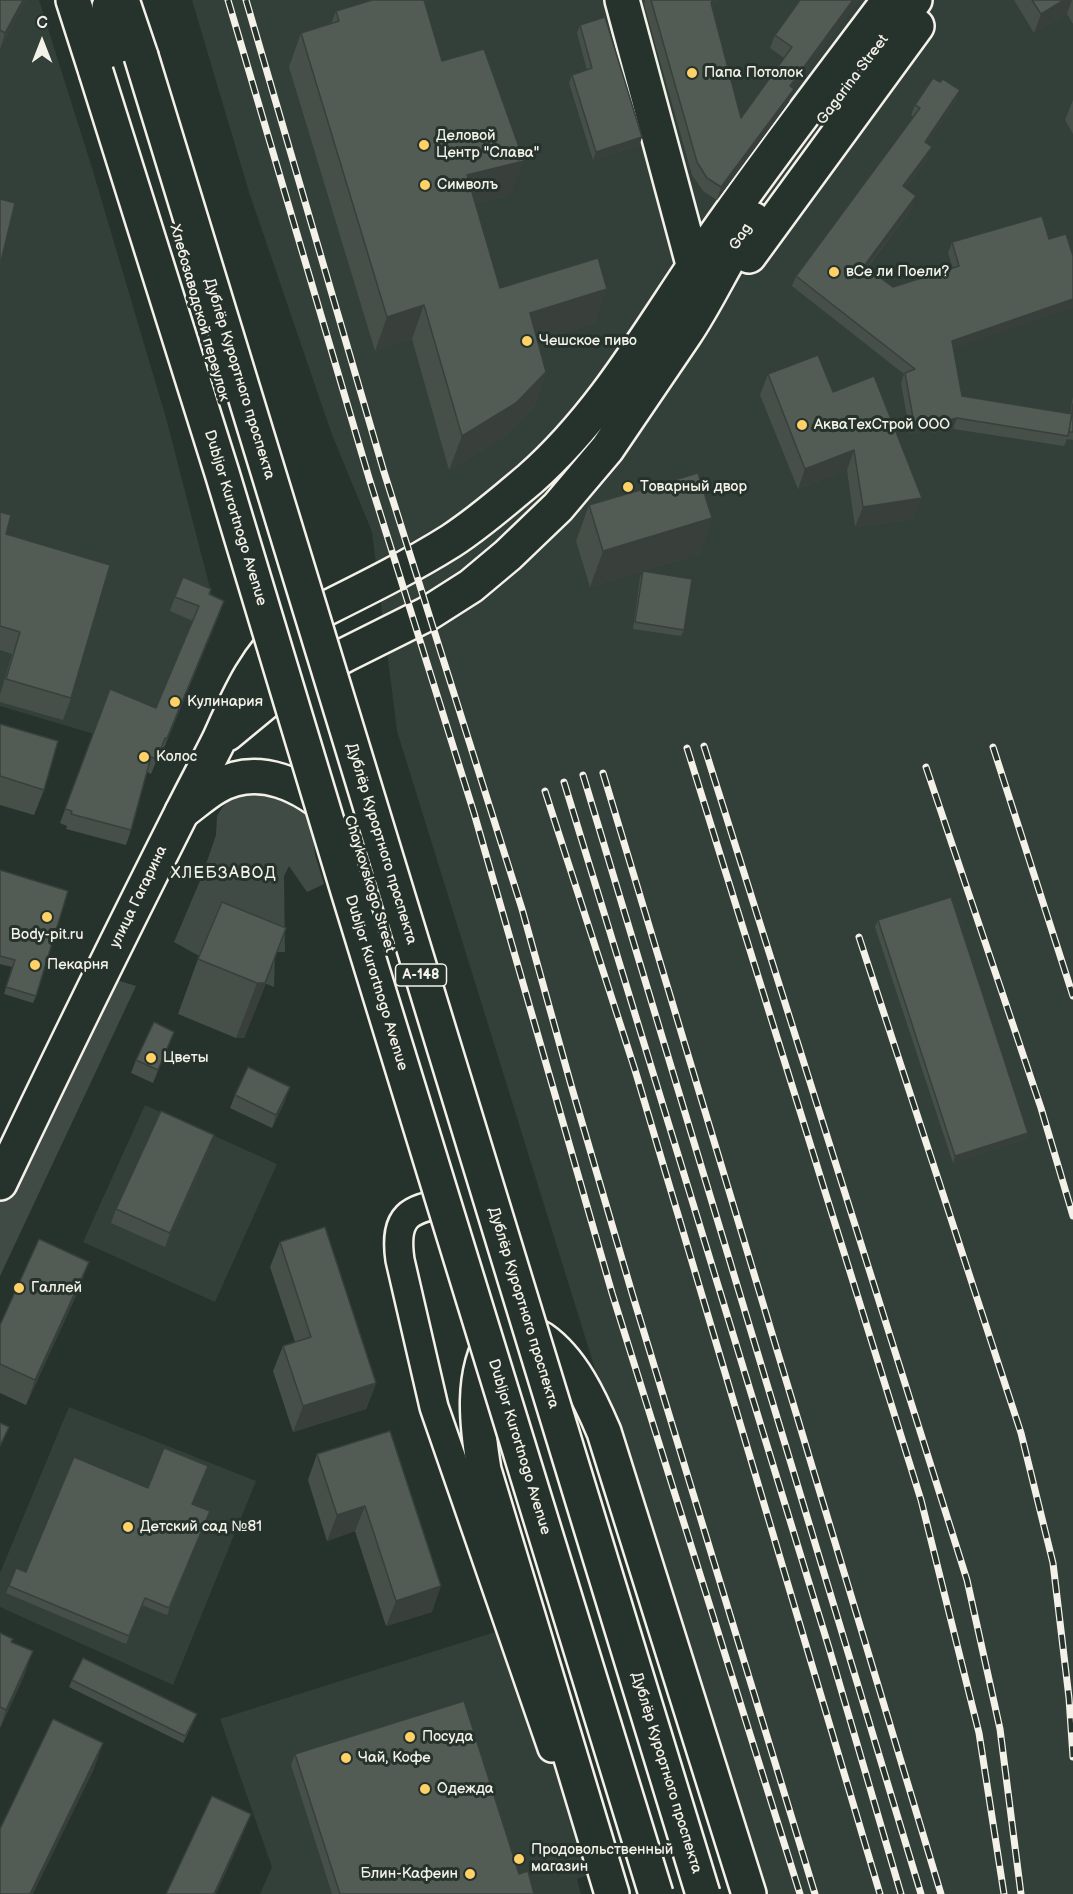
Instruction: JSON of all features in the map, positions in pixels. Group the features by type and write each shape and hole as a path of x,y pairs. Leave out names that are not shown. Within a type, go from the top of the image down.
{"main road":[{"name":"Dubljor Kurortnogo Avenue","path":"73,0 222,472 362,937 656,1894"},
{"name":"Хлебозаводской переулок","path":"107,0 291,626"},
{"name":"Дублёр Курортного проспекта","path":"122,0 703,1894"},
{"path":"622,0 694,268"},
{"path":"217,743 242,688 260,657 276,639 291,626 412,564 452,540 488,514 532,477 594,412 652,333 776,150 889,0"},
{"name":"Gagarina Street","path":"792,161 915,0"},
{"path":"217,743 255,708 279,691 427,614 471,586 508,555 558,507 607,449 697,316 750,255 937,0"},
{"name":"Gag","path":"697,316 734,246 792,161"},
{"name":"Chaykovskogo Street","path":"291,626 354,837 468,1197 677,1894"},
{"name":"улица Гагарина","path":"0,1183 143,886 217,743"},
{"path":"182,812 218,786 236,779 261,777 287,781 317,798 354,837"},
{"path":"501,1313 501,1324 489,1344 480,1377 479,1440 484,1470 612,1894"},
{"path":"501,1313 514,1327 544,1341 560,1357 568,1366 595,1411 611,1454 749,1894"}],"street":[{"path":"468,1197 412,1212 404,1219 399,1229 400,1260 434,1407 519,1648 588,1858"}],"shaded area":[{"path":"0,0 39,0 92,168 166,418 218,619 204,613 141,748 0,706"},
{"path":"192,0 1073,0 1073,1894 758,1894 397,731 372,532 331,432 249,192"},
{"path":"268,791 300,805 311,820 315,855 324,884 307,892 289,866 284,876 285,952 275,952 274,987 201,957 174,942 202,876 216,835 217,816 228,799 239,792"},
{"path":"101,975 136,986 0,1276 0,1183"},
{"path":"145,1105 277,1164 215,1302 83,1242"},
{"name":"Детский сад №81","path":"69,1407 256,1481 173,1685 0,1607 0,1573"},
{"path":"511,1627 592,1873 577,1879 581,1894 260,1894 272,1867 220,1719"}],"building":[{"path":"0,0 23,0 5,33 0,30"},
{"path":"372,0 424,0 442,61 484,49 524,161 467,175 500,288 598,258 607,289 530,313 546,372 516,403 462,436 424,305 387,317 301,33 339,21 336,11"},
{"path":"651,0 713,0 711,3 741,118 792,47 775,35 800,0 853,0 790,86 794,89 721,187 707,178 697,162"},
{"path":"1032,0 1064,0 1041,14"},
{"path":"605,17 642,137 596,152 572,75 592,68 580,25"},
{"path":"933,78 940,82 943,79 960,90 925,142 932,147 903,186 916,196 864,266 893,287 959,266 952,242 1042,216 1049,239 1066,234 1073,256 1073,299 952,341 962,396 1072,414 1068,436 957,418 936,423 935,419 914,423 905,373 915,369 796,276 920,108 915,105"},
{"path":"0,199 15,203 0,265"},
{"path":"818,355 833,392 874,376 922,498 863,507 854,450 805,469 768,374"},
{"path":"1073,404 1073,432 1069,432"},
{"path":"698,473 712,518 603,551 589,505"},
{"path":"0,512 11,515 6,534 110,565 71,698 6,679 20,632 0,626"},
{"path":"643,571 692,579 684,630 635,622"},
{"path":"183,577 211,589 209,594 224,601 167,738 165,738 157,759 151,757 131,830 71,814 72,811 65,809 110,689 156,708 199,606 175,597"},
{"path":"0,724 58,741 44,790 0,776"},
{"path":"0,870 68,891 36,996 6,987 15,960 0,956"},
{"path":"951,897 1028,1133 955,1156 878,920"},
{"path":"222,902 286,928 265,983 257,983 198,959"},
{"name":"Цветы","path":"154,1022 174,1032 158,1070 136,1060"},
{"path":"248,1067 290,1087 276,1115 235,1095"},
{"path":"161,1111 214,1135 170,1233 116,1209"},
{"path":"325,1227 376,1383 303,1406 283,1346 311,1337 280,1242"},
{"path":"39,1239 89,1262 35,1380 0,1364 0,1325"},
{"path":"0,1423 9,1427 0,1446"},
{"path":"390,1431 441,1586 396,1601 365,1506 337,1515 317,1454"},
{"path":"164,1448 208,1466 192,1504 210,1511 169,1608 145,1598 129,1636 9,1586 16,1568 26,1572 74,1457 148,1488"},
{"path":"0,1633 13,1639 11,1642 33,1651 6,1710 0,1707"},
{"path":"83,1658 197,1714 185,1736 72,1680"},
{"path":"464,1701 519,1874 528,1871 534,1894 340,1894 295,1754"},
{"path":"53,1719 103,1743 30,1894 0,1894 0,1829"},
{"path":"212,1796 251,1814 214,1894 166,1894"}],"railway":[{"path":"228,0 369,478 474,813 612,1293 800,1894"},
{"path":"246,0 384,472 522,909 632,1293 815,1894"},
{"path":"704,746 967,1580 1000,1729 1021,1894"},
{"path":"993,747 1073,996"},
{"path":"687,748 921,1500 979,1733 1004,1894"},
{"path":"926,767 1041,1108 1073,1216"},
{"path":"603,773 941,1894"},
{"path":"583,775 921,1894"},
{"path":"564,782 829,1648 901,1894"},
{"path":"545,791 635,1070 880,1894"},
{"path":"859,937 1021,1433 1053,1563 1069,1698 1073,1757"}],"place":[{"name":"Папа Потолок","path":"692,73"},
{"name":"Деловой Центр \"Слава\"","path":"424,145"},
{"name":"Символъ","path":"425,185"},
{"name":"вСе ли Поели?","path":"834,272"},
{"name":"Чешское пиво","path":"527,341"},
{"name":"АкваТехСтрой ООО","path":"802,425"},
{"name":"Товарный двор","path":"628,487"},
{"name":"Кулинария","path":"175,702"},
{"name":"Колос","path":"144,757"},
{"name":"Body-pit.ru","path":"47,917"},
{"name":"Пекарня","path":"35,965"},
{"name":"Цветы","path":"151,1058"},
{"name":"Галлей","path":"19,1288"},
{"name":"Детский сад №81","path":"128,1527"},
{"name":"Посуда","path":"410,1737"},
{"name":"Чай, Кофе","path":"346,1758"},
{"name":"Одежда","path":"425,1789"},
{"name":"Продовольственный магазин","path":"519,1859"},
{"name":"Блин-Кафеин","path":"470,1874"}],"district":[{"name":"ХЛЕБЗАВОД","path":"224,874"}]}
